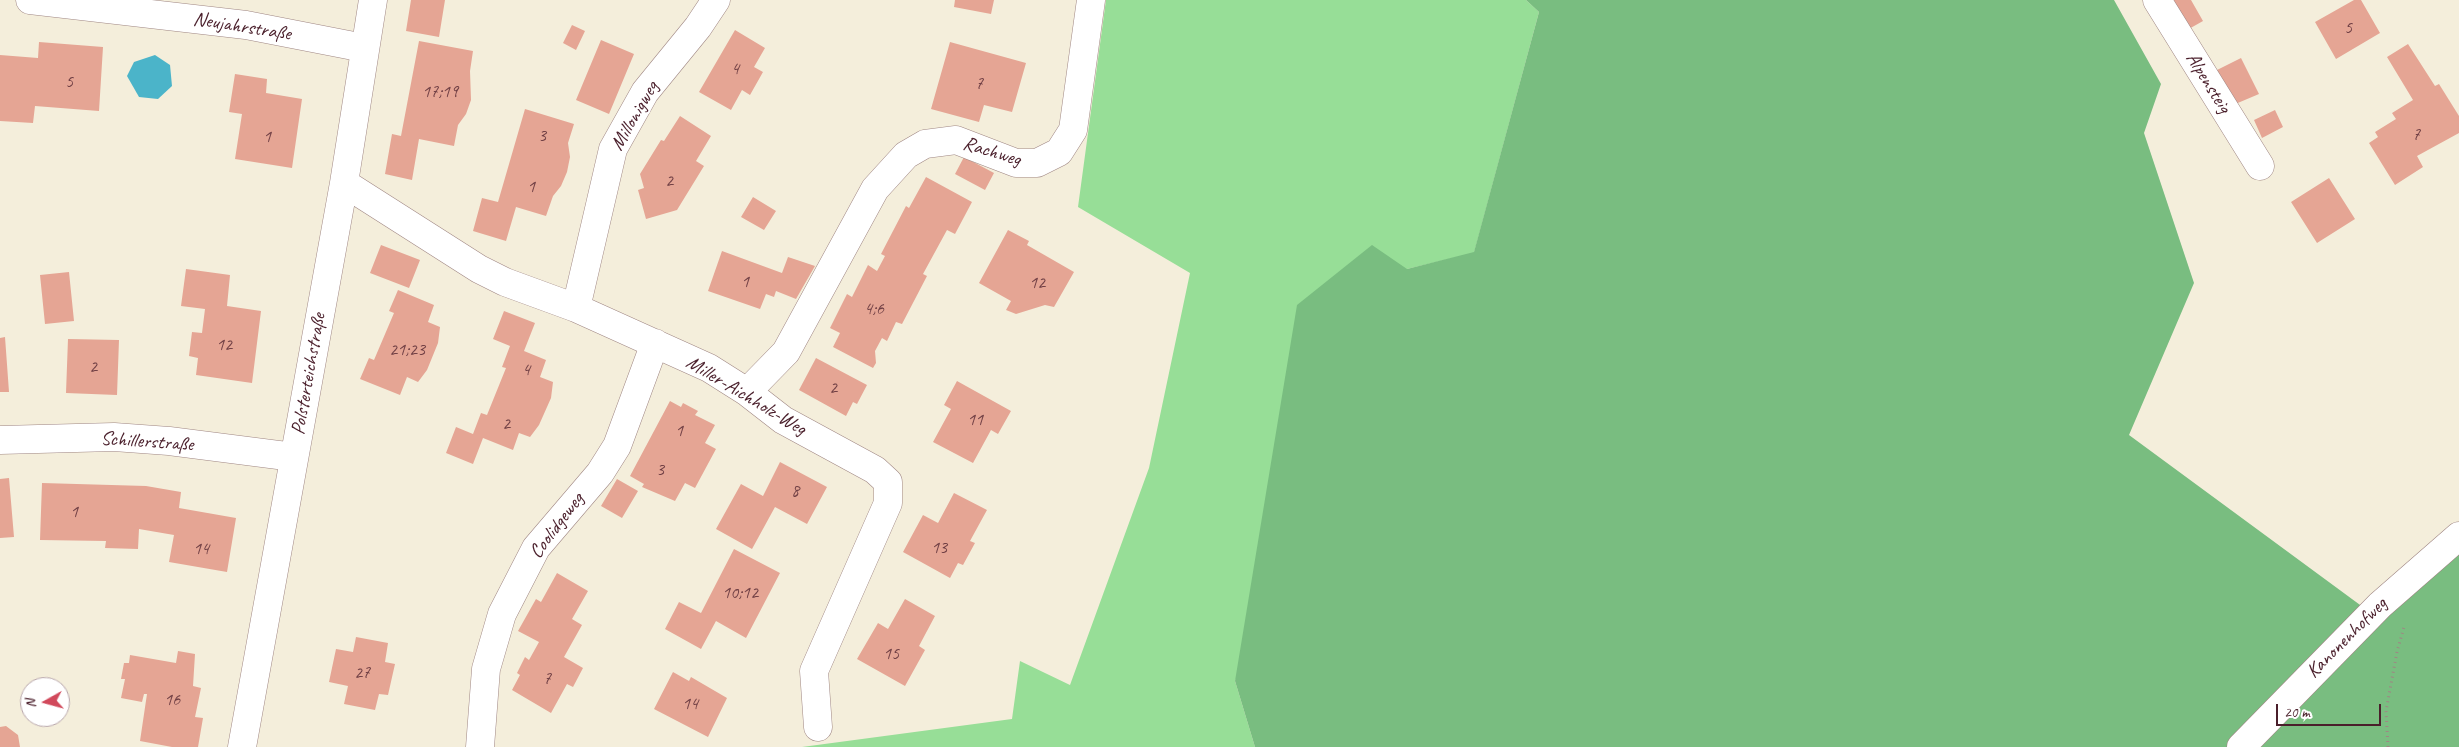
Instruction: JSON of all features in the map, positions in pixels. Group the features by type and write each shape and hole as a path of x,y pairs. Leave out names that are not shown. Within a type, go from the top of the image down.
{"street":[{"name":"Neujahrstraße","path":"30,0 246,25 364,48"},
{"name":"Polsterteichstraße","path":"242,747 344,183 373,0"},
{"name":"Millonigweg","path":"576,308 613,149 645,92 698,27 716,0"},
{"name":"Rachweg","path":"747,392 786,352 875,189 906,155 925,144 956,140 1016,163 1037,163 1059,152 1073,130 1091,0"},
{"name":"Alpensteig","path":"2157,0 2260,166"},
{"name":"Miller-Aichholz-Weg","path":"344,183 479,269 505,282 576,308 709,368 747,392 783,420 875,470 888,482 888,503 814,671 818,727"},
{"name":"Coolidgeweg","path":"480,747 486,669 502,614 536,548 600,473 617,446 655,343"},
{"name":"Schillerstraße","path":"0,440 123,438 168,441 294,457"},
{"name":"Kanonenhofweg","path":"2241,747 2380,605 2459,536"}],"path":[{"path":"2388,747 2386,711 2397,652 2407,620"}],"green space":[{"path":"1106,0 1526,0 1539,12 1474,253 1407,269 1235,681 1255,747 802,747 1012,719 1020,661 1070,685 1149,468 1190,273 1078,207"},
{"path":"1526,0 2114,0 2161,84 2144,133 2194,283 2129,435 2371,613 2459,541 2459,747 1255,747 1235,681 1297,305 1372,245 1407,269 1474,252 1539,12"}],"water":[{"path":"155,55 170,65 172,86 158,99 139,97 127,76 134,62"}],"building":[{"path":"411,0 445,0 439,37 406,31"},
{"path":"955,0 994,0 991,14 954,7"},
{"path":"2171,0 2191,0 2203,21 2187,30"},
{"path":"2354,0 2361,0 2380,33 2336,59 2315,22"},
{"path":"572,25 585,31 576,50 563,43"},
{"path":"735,30 765,48 754,67 763,72 750,95 742,90 731,110 699,92"},
{"path":"601,40 634,54 609,114 576,100"},
{"path":"419,41 473,51 470,71 471,100 466,114 458,125 454,146 419,139 412,180 385,174 392,134 401,136"},
{"path":"39,42 103,47 99,111 35,106 33,123 0,121 0,55 38,58"},
{"path":"950,42 1026,63 1012,112 984,105 979,122 931,109"},
{"path":"2408,44 2435,86 2439,84 2459,116 2459,133 2417,156 2423,167 2395,185 2369,143 2378,137 2375,132 2396,119 2392,113 2413,100 2387,57"},
{"path":"2241,58 2259,94 2233,105 2213,72"},
{"path":"235,74 267,79 266,93 302,99 292,168 235,159 242,114 229,112"},
{"path":"525,109 574,124 568,143 570,157 567,172 561,186 553,196 546,216 516,207 506,241 473,231 482,198 498,202"},
{"path":"2275,110 2283,127 2262,138 2254,120"},
{"path":"680,116 711,136 696,161 704,166 677,210 646,219 638,190 644,188 640,174 661,140 664,141"},
{"path":"964,157 994,173 985,190 955,174"},
{"path":"926,177 972,202 955,234 947,230 923,274 927,276 902,324 896,322 887,341 882,338 875,351 876,363 873,368 833,347 840,333 830,328 847,294 852,297 868,265 877,271 885,256 881,254 906,206 909,208"},
{"path":"2329,178 2355,219 2317,243 2291,202"},
{"path":"753,197 776,211 764,230 741,217"},
{"path":"1008,230 1029,241 1027,245 1074,272 1054,307 1045,305 1016,314 1006,310 1011,301 979,283"},
{"path":"381,245 420,260 409,288 370,273"},
{"path":"722,251 782,273 788,257 815,266 796,299 776,291 774,297 766,294 760,309 708,291"},
{"path":"186,269 230,275 227,306 261,311 252,383 196,375 198,358 189,356 192,332 202,333 205,309 181,306"},
{"path":"69,272 74,321 45,324 40,275"},
{"path":"398,290 434,305 428,322 440,327 438,343 427,370 418,382 407,377 400,395 360,379 369,358 374,360 394,313 389,311"},
{"path":"504,311 535,323 524,351 546,360 540,377 553,382 551,398 539,425 530,437 519,433 513,450 483,438 473,464 446,453 456,427 473,434 481,413 487,415 506,368 502,367 510,346 493,339"},
{"path":"5,337 9,392 0,392 0,338"},
{"path":"68,339 119,340 117,395 66,393"},
{"path":"816,358 867,385 857,404 853,402 846,416 799,390"},
{"path":"957,381 1011,411 998,434 991,430 973,463 933,442 951,409 944,405"},
{"path":"670,401 681,407 683,403 698,411 695,415 715,425 705,443 716,449 695,488 685,483 675,501 642,487 644,484 630,476"},
{"path":"780,462 827,487 807,524 775,507 752,549 716,529 741,484 763,496"},
{"path":"9,478 14,537 0,538 0,479"},
{"path":"617,479 638,491 622,518 601,506"},
{"path":"42,483 146,486 181,492 179,508 236,518 227,572 169,562 174,535 139,529 138,549 105,548 106,541 40,540"},
{"path":"954,493 987,510 970,541 975,543 963,565 958,563 950,578 903,552 923,515 938,523"},
{"path":"734,549 780,573 746,638 716,621 701,649 665,629 679,602 701,613"},
{"path":"557,573 588,591 572,619 582,625 564,657 583,668 573,687 567,684 551,713 512,690 520,675 517,673 525,657 529,660 539,642 518,631 536,599 541,602"},
{"path":"905,599 935,616 919,646 925,650 905,686 857,659 878,623 888,629"},
{"path":"356,637 388,643 385,662 395,664 388,695 379,694 375,710 344,704 348,686 329,682 336,649 353,652"},
{"path":"178,651 195,654 193,686 201,688 195,717 203,718 198,747 172,747 140,741 147,694 144,694 142,702 121,698 125,679 121,679 124,663 129,663 130,655 176,663"},
{"path":"673,672 689,681 691,677 727,698 708,737 654,709"},
{"path":"6,726 18,735 20,747 0,747 0,727"}]}
